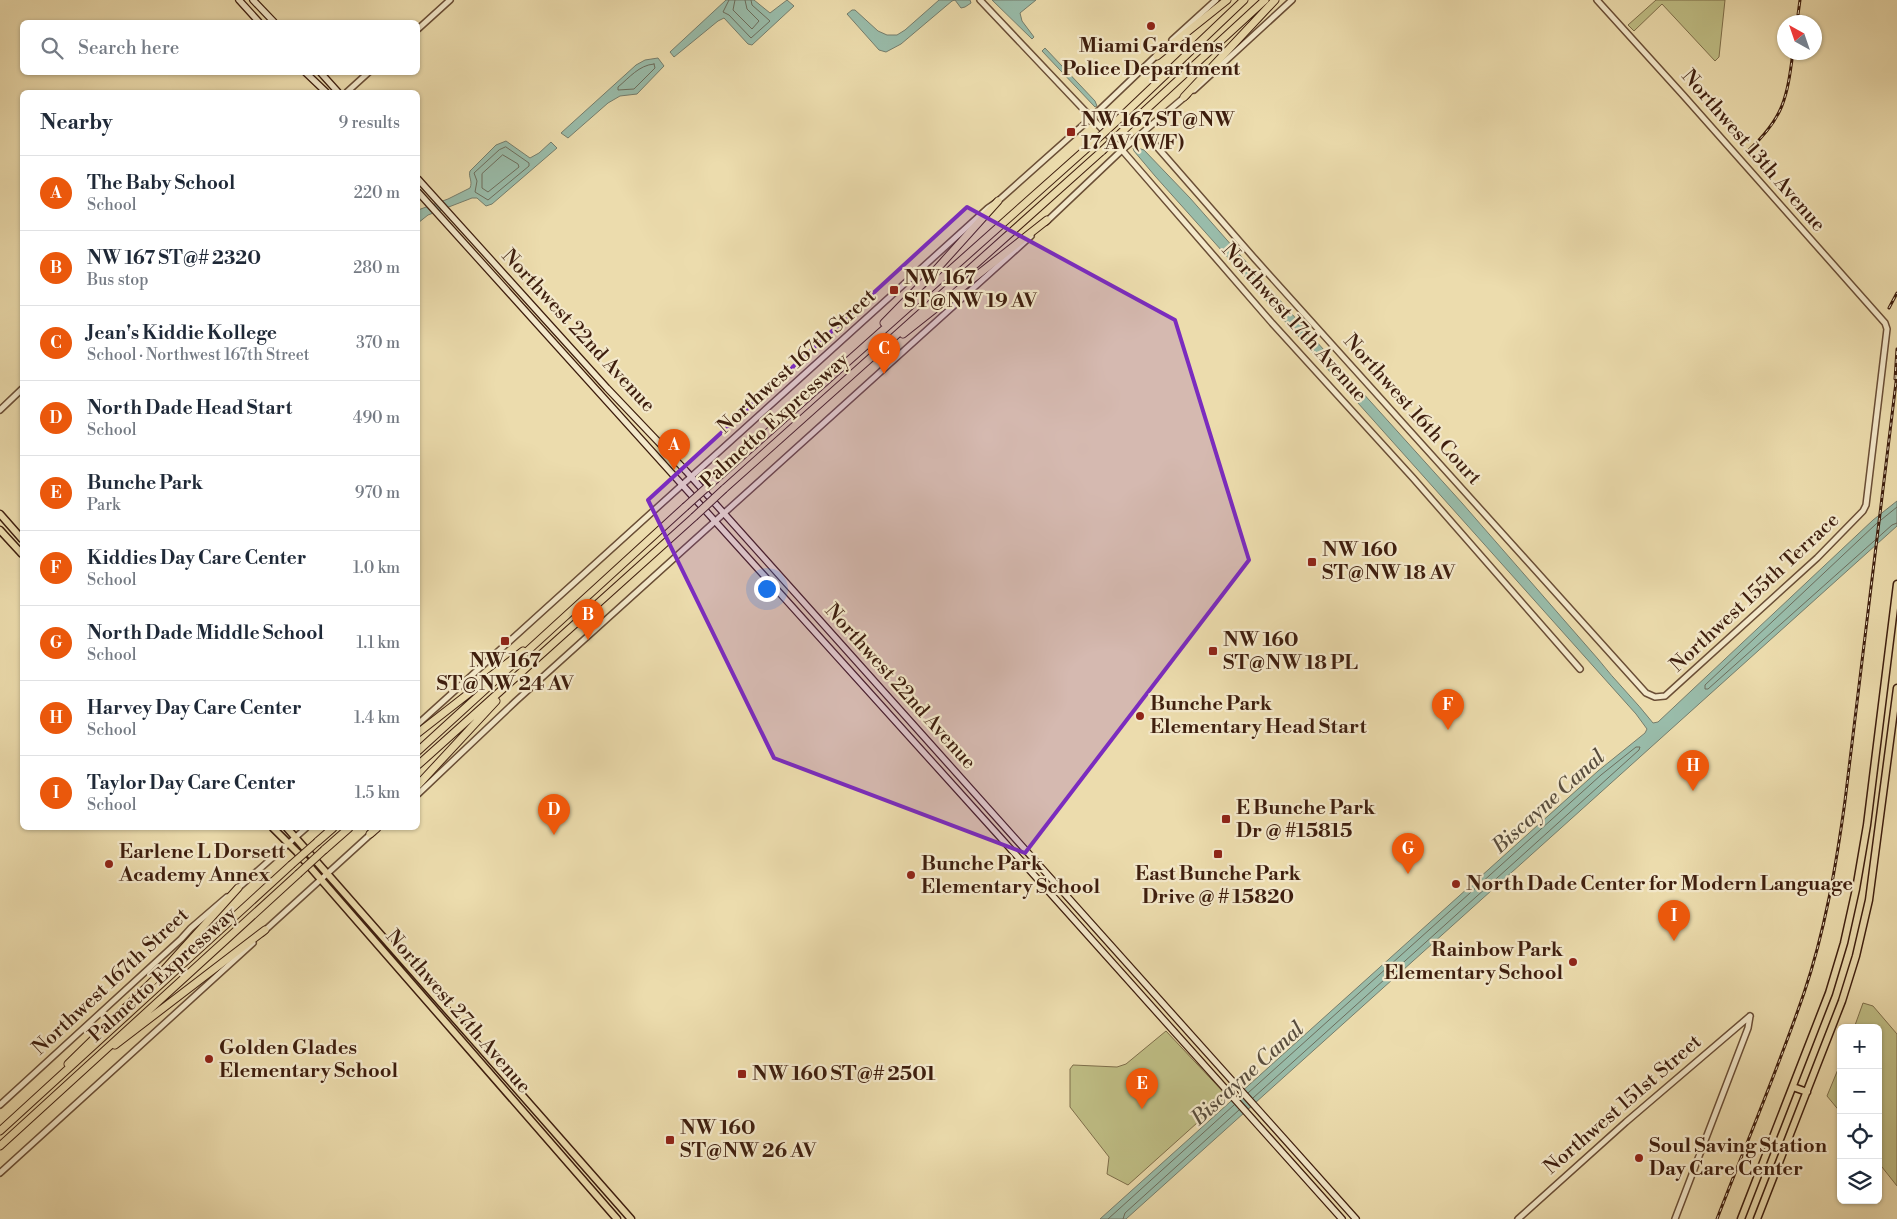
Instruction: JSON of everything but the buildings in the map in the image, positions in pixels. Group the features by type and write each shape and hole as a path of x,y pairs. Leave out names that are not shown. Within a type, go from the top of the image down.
{"highway":[{"path":"1157,56 1227,0"},
{"name":"Palmetto Expressway","path":"420,749 716,479 1094,142 1244,0"},
{"name":"Palmetto Expressway","path":"420,763 1102,150 1265,0"},
{"path":"1184,97 1275,0"},
{"path":"841,367 934,272 998,201"},
{"path":"880,350 915,326 1038,226 1048,220"},
{"path":"420,730 517,654 546,635"},
{"path":"420,783 517,678"},
{"name":"Palmetto Expressway","path":"0,1131 331,830"},
{"name":"Palmetto Expressway","path":"0,1146 347,830"},
{"path":"370,834 375,830"},
{"path":"52,1083 76,1055 162,972 238,888"},
{"path":"94,1059 125,1039 265,930"}],"main road":[{"path":"239,0 257,20"},
{"path":"253,0 272,20"},
{"path":"309,75 324,90"},
{"path":"323,75 336,90"},
{"name":"Northwest 22nd Avenue","path":"420,181 607,388 691,477 1356,1219"},
{"name":"Northwest 22nd Avenue","path":"420,194 1342,1219"},
{"path":"0,514 20,537"},
{"path":"0,530 20,552"},
{"path":"1741,1219 1829,993 1844,942 1867,826 1897,584"},
{"path":"1757,1219 1842,1001 1856,956 1869,900 1897,688"},
{"name":"Northwest 27th Avenue","path":"275,830 618,1219"},
{"name":"Northwest 27th Avenue","path":"290,830 631,1219"},
{"path":"1793,1087 1807,1092"},
{"path":"527,1116 535,1109"}],"street":[{"path":"420,27 450,0"},
{"name":"Northwest 17th Avenue","path":"980,0 1122,150 1272,323 1413,478 1580,669"},
{"name":"Northwest 167th Street","path":"420,722 988,208 1092,118 1216,0"},
{"path":"420,792 523,694 1048,220 1122,150 1217,70 1292,0"},
{"name":"Northwest 13th Avenue","path":"1597,0 1684,95 1885,323 1887,338 1866,505 1863,511"},
{"path":"349,90 366,75"},
{"name":"Northwest 16th Court","path":"1144,132 1255,259 1646,693 1655,697 1665,696"},
{"path":"0,410 20,391"},
{"name":"Northwest 155th Terrace","path":"1665,696 1811,563 1863,511"},
{"name":"Northwest 167th Street","path":"0,1104 191,928 304,830"},
{"path":"0,1173 221,973 370,834"},
{"name":"Northwest 151st Street","path":"1518,1219 1626,1122 1750,1016 1748,1028 1675,1219"}],"highlighted area":[{"path":"967,207 1175,320 1249,560 1025,853 774,758 648,500"}],"shaded area":[{"path":"1656,0 1725,0 1719,57 1715,61 1662,4 1634,31 1628,25"},
{"path":"1863,1003 1873,1006 1897,1034 1897,1186 1882,1167 1882,1024 1855,1024"},
{"path":"1166,1031 1227,1096 1128,1185 1107,1174 1109,1157 1070,1107 1070,1069 1073,1065 1117,1067 1126,1064"},
{"path":"1837,1072 1837,1108 1827,1096"}],"water":[{"path":"726,0 754,0 770,13 787,0 794,6 752,45 748,44 724,18 674,57 670,52"},
{"path":"939,0 955,0 901,44 886,52 879,50 847,14 855,10 878,31 887,35 897,35"},
{"path":"955,0 970,0 971,3 961,8"},
{"path":"992,0 1036,0 1020,13 1022,21 1034,37 1032,39"},
{"path":"1045,48 1095,101 1097,106 1095,107 1042,51"},
{"path":"658,58 664,66 637,94 620,96 608,103 568,138 561,133 636,65 645,60"},
{"path":"506,141 530,158 551,142 557,148 492,204 486,206 477,198 472,198 428,215 420,221 420,209 448,199 470,188 470,171 496,145"},
{"path":"1133,148 1144,150 1190,198 1462,503 1653,723 1658,722 1873,520 1897,501 1897,526 1126,1219 1100,1219 1598,771 1645,733 1647,729 1636,714 1155,176 1134,151"}],"railway":[{"path":"1798,15 1800,0"},
{"path":"1749,150 1777,117 1786,95 1792,60"},
{"path":"1889,308 1897,293"},
{"path":"1895,379 1897,349"},
{"path":"1717,1219 1773,1078 1804,993 1818,946 1829,898 1845,801 1897,374"}],"place":[{"name":"Miami Gardens Police Department","path":"1151,26"},
{"name":"NW 167 ST@NW 17 AV (W/F)","path":"1071,132"},
{"name":"NW 167 ST@NW 19 AV","path":"894,290"},
{"name":"Jean's Kiddie Kollege","path":"884,374"},
{"name":"The Baby School","path":"674,470"},
{"name":"NW 160 ST@NW 18 AV","path":"1312,562"},
{"name":"NW 167 ST@# 2320","path":"588,640"},
{"name":"NW 167 ST@NW 24 AV","path":"505,641"},
{"name":"NW 160 ST@NW 18 PL","path":"1213,651"},
{"name":"Bunche Park Elementary Head Start","path":"1140,716"},
{"name":"Kiddies Day Care Center","path":"1448,730"},
{"name":"Harvey Day Care Center","path":"1693,791"},
{"name":"E Bunche Park Dr @ #15815","path":"1226,819"},
{"name":"North Dade Head Start","path":"554,835"},
{"name":"East Bunche Park Drive @ # 15820","path":"1218,854"},
{"name":"Earlene L Dorsett Academy Annex","path":"109,864"},
{"name":"North Dade Middle School","path":"1408,874"},
{"name":"Bunche Park Elementary School","path":"911,875"},
{"name":"North Dade Center for Modern Language","path":"1456,884"},
{"name":"Taylor Day Care Center","path":"1674,941"},
{"name":"Rainbow Park Elementary School","path":"1573,962"},
{"name":"Golden Glades Elementary School","path":"209,1059"},
{"name":"NW 160 ST@# 2501","path":"742,1074"},
{"name":"Bunche Park","path":"1142,1109"},
{"name":"NW 160 ST@NW 26 AV","path":"670,1140"},
{"name":"Soul Saving Station Day Care Center","path":"1639,1158"}],"water label":[{"name":"Biscayne Canal","path":"1549,802"},
{"name":"Biscayne Canal","path":"1248,1074"}]}
